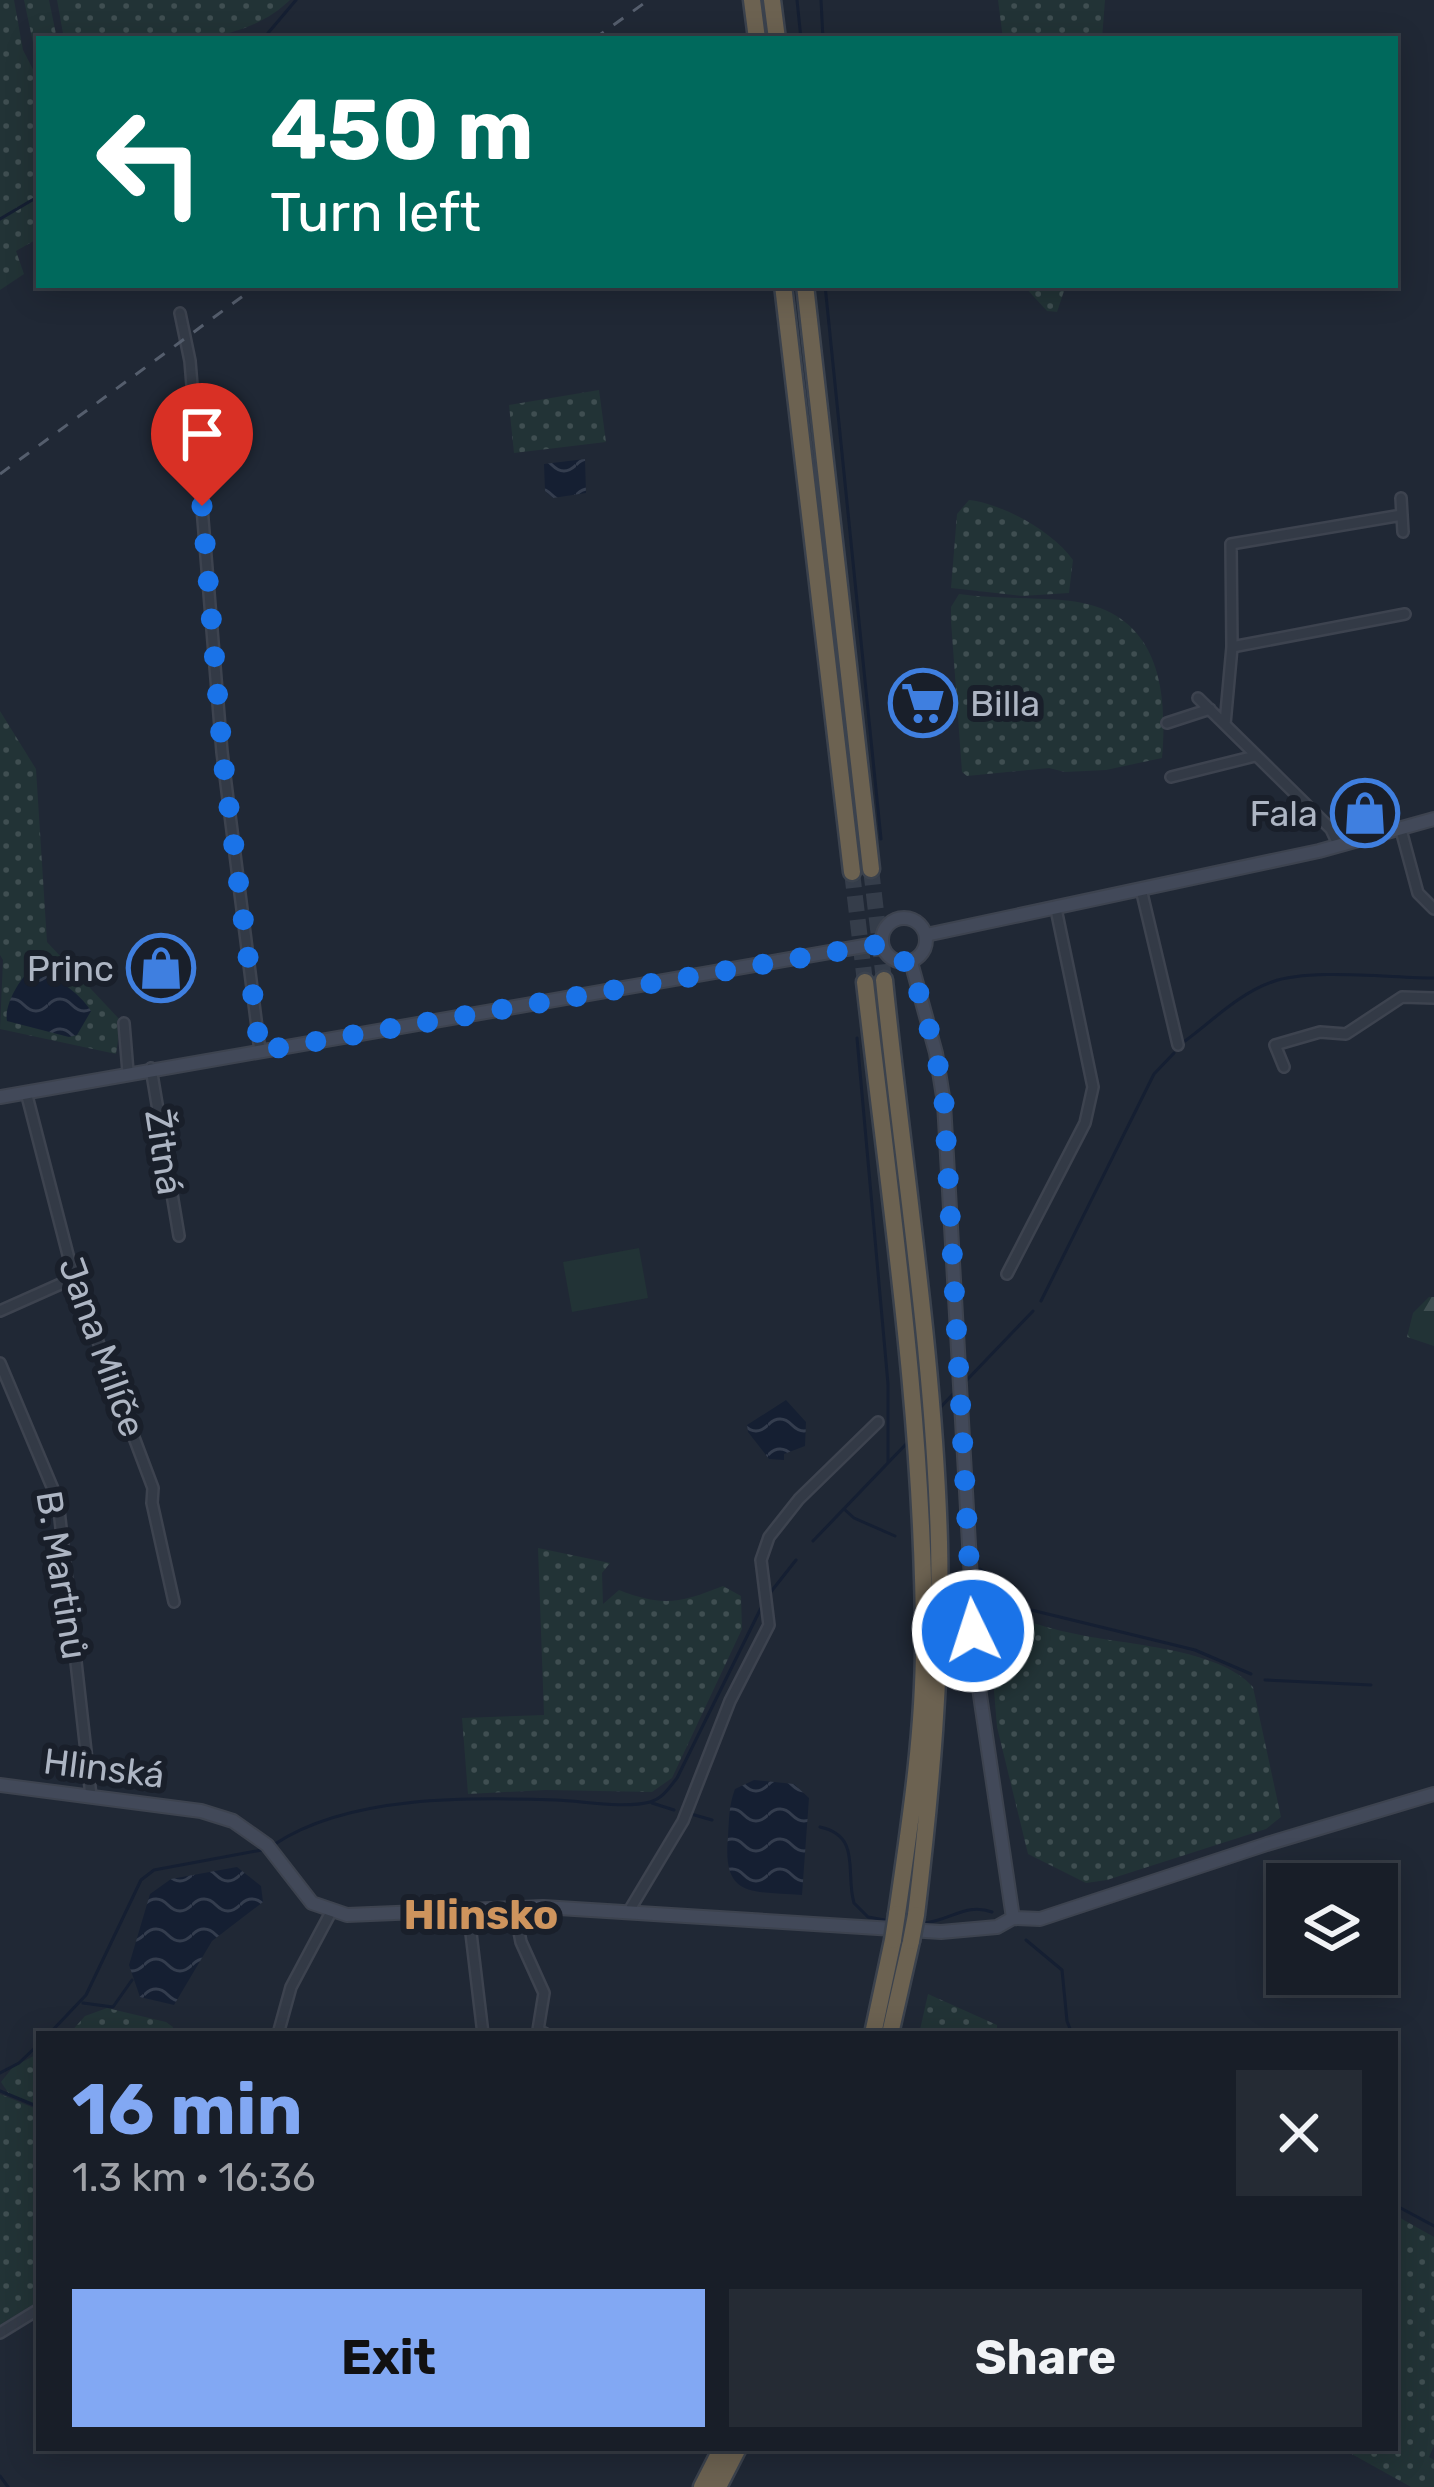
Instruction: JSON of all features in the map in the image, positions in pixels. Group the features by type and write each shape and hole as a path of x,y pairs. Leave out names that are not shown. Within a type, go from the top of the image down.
{"highway":[{"path":"752,0 757,36"},
{"path":"772,0 777,36"},
{"path":"783,288 861,870 805,288"},
{"path":"890,2031 933,1756 940,1647 934,1429 875,981 916,1447 924,1646 906,1915"},
{"path":"874,2031 902,1941"},
{"path":"702,2487 720,2451"},
{"path":"718,2487 736,2451"}],"street":[{"path":"180,313 190,361 223,760 260,1051"},
{"path":"1402,498 1402,532"},
{"path":"1225,724 1232,646 1231,544 1402,514"},
{"path":"1232,646 1405,614"},
{"path":"1198,698 1331,830 1339,846"},
{"path":"1167,723 1207,710"},
{"path":"1171,777 1256,756"},
{"path":"926,935 1339,846 1434,819"},
{"path":"1401,830 1418,892 1434,908"},
{"path":"1141,890 1178,1045"},
{"path":"1007,1274 1085,1123 1093,1087 1056,910"},
{"path":"881,944 884,929 896,919 911,919 926,935"},
{"path":"881,944 895,961 910,962 922,954 926,935"},
{"path":"0,1097 881,944"},
{"path":"910,962 936,1053 944,1102 976,1668 1013,1918"},
{"path":"1284,1067 1275,1045 1320,1032 1346,1034 1402,997 1434,998"},
{"path":"124,1023 128,1072"},
{"name":"Žitná","path":"151,1068 179,1236"},
{"name":"Jana Milíče","path":"26,1091 74,1278 154,1488 152,1503 174,1603"},
{"path":"0,1311 74,1278"},
{"name":"B. Martinů","path":"0,1363 58,1501 91,1796"},
{"path":"629,1911 683,1821 730,1701 769,1625 761,1560 769,1537 799,1499 878,1422"},
{"name":"Hlinská","path":"0,1785 201,1811 245,1826 270,1848 312,1903 331,1912"},
{"path":"279,2031 291,1987 331,1912 514,1906 941,1932 997,1927 1013,1918 1040,1919 1434,1794"},
{"path":"514,1906 521,1942 544,1993 540,2031"},
{"path":"468,1908 483,2031"},
{"path":"0,2333 36,2310"}],"green space":[{"path":"0,0 14,0 23,50 36,75 36,240 16,251 24,274 0,290"},
{"path":"24,0 49,0 56,36 36,36 36,57"},
{"path":"57,0 290,0 267,17 216,36 63,36"},
{"path":"998,0 1105,0 1102,36 1003,36"},
{"path":"1026,288 1065,288 1057,312 1047,311"},
{"path":"599,390 606,442 514,453 509,405"},
{"path":"969,500 1012,513 1064,550 1073,560 1069,593 1022,596 951,588 957,514"},
{"path":"959,594 1093,606 1136,632 1158,675 1162,758 1106,770 1049,768 967,776 962,772 951,621 951,607"},
{"path":"0,711 36,769 47,942 121,1021 116,1054 0,1029"},
{"path":"639,1248 648,1298 572,1312 563,1262"},
{"path":"1434,1297 1434,1346 1407,1337 1413,1313"},
{"path":"538,1548 610,1563 602,1573 603,1604 619,1590 671,1601 723,1586 741,1596 742,1629 672,1778 652,1792 468,1794 462,1718 544,1715"},
{"path":"987,1607 1064,1632 1195,1656 1238,1674 1253,1687 1281,1817 1266,1829 1107,1880 1086,1883 1028,1854 997,1727"},
{"path":"928,1994 997,2025 997,2031 920,2031"},
{"path":"107,2008 173,2027 171,2031 72,2031 85,2016"},
{"path":"36,2055 36,2106 9,2094 1,2082 13,2067"},
{"path":"0,2094 36,2109 36,2303 0,2325"},
{"path":"1398,2217 1434,2237 1434,2446 1429,2457 1434,2460 1434,2487 1411,2487 1346,2451 1398,2451"}],"water":[{"path":"585,459 586,493 553,498 545,491 544,464"},
{"path":"31,970 65,985 91,1011 77,1035 7,1021 13,993"},
{"path":"786,1400 806,1422 805,1446 784,1454 784,1460 769,1459 747,1425"},
{"path":"754,1780 794,1784 809,1798 802,1895 744,1888 730,1872 733,1795 735,1789"},
{"path":"237,1867 261,1886 263,1902 212,1941 174,2005 140,1997 129,1965 150,1894 171,1879"}],"waterway":[{"path":"266,36 296,0"},
{"path":"797,0 801,36"},
{"path":"821,0 823,36"},
{"path":"0,219 36,198"},
{"path":"825,288 881,839"},
{"path":"1185,1041 1249,993 1272,982 1329,975 1434,978"},
{"path":"857,1038 888,1384 888,1462"},
{"path":"1041,1301 1154,1074 1174,1053"},
{"path":"964,1383 1033,1311"},
{"path":"939,1409 953,1394"},
{"path":"813,1541 908,1442"},
{"path":"844,1509 895,1536"},
{"path":"770,1593 796,1560"},
{"path":"980,1569 1019,1607 1195,1650 1251,1674"},
{"path":"275,1844 338,1816 411,1802 522,1799 628,1805 655,1800 677,1778 761,1608"},
{"path":"1265,1680 1371,1685"},
{"path":"652,1803 674,1810"},
{"path":"691,1814 712,1820"},
{"path":"820,1827 842,1838 847,1847 854,1903 868,1917 890,1921"},
{"path":"52,2031 86,1995 141,1880 154,1870 267,1849"},
{"path":"924,1923 974,1909 992,1912"},
{"path":"1026,1940 1062,1970 1071,2031"},
{"path":"83,2003 113,2007 132,1980"},
{"path":"0,2073 36,2047"},
{"path":"0,2091 36,2106"},
{"path":"1398,2207 1434,2226"},
{"path":"0,2476 8,2487"}],"tunnel":[{"path":"871,869 884,980"},
{"path":"852,872 865,982"}],"railway":[{"path":"598,36 643,4"},
{"path":"0,474 254,288"}],"place":[{"name":"Billa","path":"923,703"},
{"name":"Fala","path":"1365,813"},
{"name":"Princ","path":"161,968"}],"district":[{"name":"Hlinsko","path":"481,1915"}],"route":[{"path":"202,506 223,760 260,1051 881,944 895,961 910,962 936,1053 944,1102 973,1631"}]}
